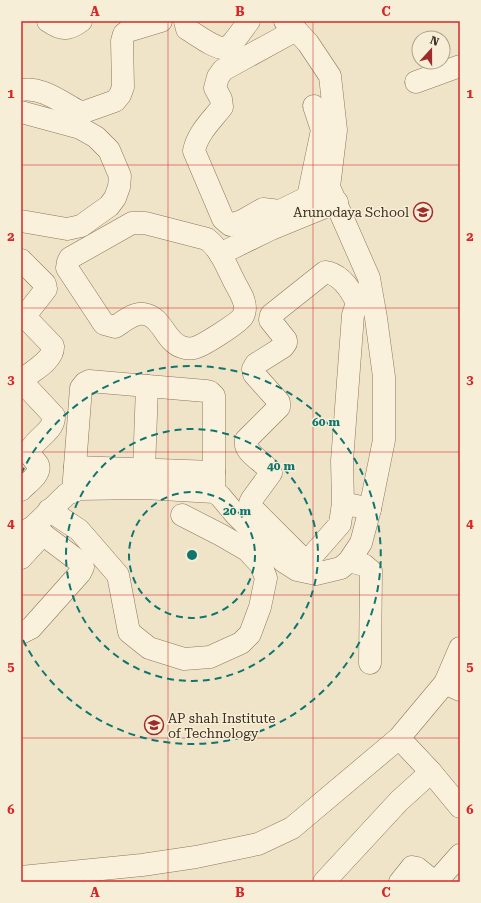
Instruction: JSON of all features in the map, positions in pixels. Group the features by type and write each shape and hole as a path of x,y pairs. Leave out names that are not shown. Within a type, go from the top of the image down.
{"street":[{"path":"48,21 62,29 72,27 81,21"},
{"path":"21,90 38,90 78,111 84,112 115,101 123,88 122,41 124,34 128,31 161,21"},
{"path":"185,21 186,28 218,48 225,48 230,45 249,21"},
{"path":"73,492 81,388 85,383 89,381 210,392 214,396 214,482 231,523 297,570 316,574 341,568 349,561 361,543 370,509 384,440 384,377 369,278 333,195 336,130 330,76 308,43 290,26 223,70 218,77 215,88 221,99 222,107 199,136 195,143 194,151 222,219 230,225 242,221 263,209 280,211 308,197 333,195"},
{"path":"416,82 460,66"},
{"path":"308,197 322,130 314,106"},
{"path":"21,112 80,128 96,137 109,150 120,176 117,193 109,206 81,226 67,229 21,220"},
{"path":"220,254 271,229 333,195"},
{"path":"132,222 145,223 206,239 213,244 220,254 242,298 245,307 243,316 237,323 197,347 189,349 174,343 156,320 149,315 136,314 114,327 104,324 68,268 70,258 132,222"},
{"path":"21,260 45,284 46,289 26,315 27,319 54,346 54,351 51,356 24,380 25,385 54,416 55,420 28,452 30,457 38,464 39,469 37,474 21,490"},
{"path":"325,272 333,273 350,289 357,303 353,315 342,461 343,503 340,524 312,556 305,558 300,556 252,508 250,503 252,498 271,473 269,468 248,450 245,444 246,440 279,407 279,402 254,374 256,364 284,347 286,343 286,340 270,320 271,315 325,272"},
{"path":"144,470 147,386"},
{"path":"75,467 144,470 214,482"},
{"path":"21,558 32,532 49,510 67,494 79,489 144,488 214,482"},
{"path":"343,503 370,509"},
{"path":"49,510 80,530 118,575 129,632 149,648 184,659 210,657 241,642 250,634 260,607 266,578 261,565 247,550 182,515"},
{"path":"21,633 31,628 80,573 83,567 81,563 32,532"},
{"path":"349,561 364,565 371,571 370,663"},
{"path":"21,878 143,873 196,857 258,844 292,828 399,738 452,687 460,648"},
{"path":"399,738 431,772 460,807"},
{"path":"324,882 399,801 431,772"},
{"path":"400,882 412,867 418,868 435,882 460,855"}],"place":[{"name":"Arunodaya School","path":"423,212"},
{"name":"AP shah Institute of Technology","path":"154,725"}]}
